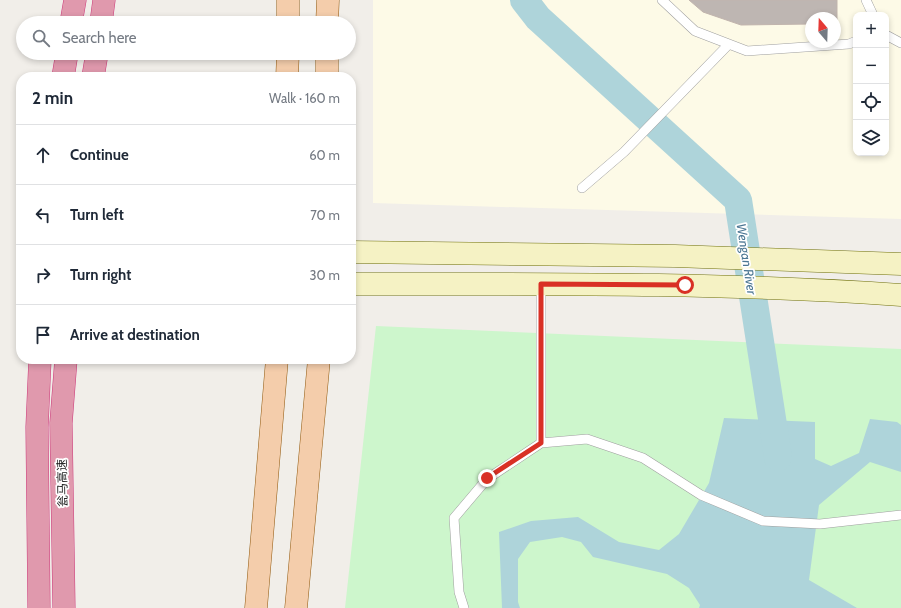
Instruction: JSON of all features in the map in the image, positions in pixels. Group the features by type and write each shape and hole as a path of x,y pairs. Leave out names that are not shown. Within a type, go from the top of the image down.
{"highway":[{"path":"72,16 75,0"},
{"path":"102,16 104,0"},
{"path":"64,72 66,60"},
{"path":"94,72 96,60"},
{"name":"瓮马高速","path":"39,608 37,427 40,364"},
{"name":"瓮马高速","path":"64,608 61,423 66,364"}],"main road":[{"path":"288,0 288,16"},
{"path":"327,16 328,0"},
{"path":"287,72 288,60"},
{"path":"327,60 327,72"},
{"path":"356,252 675,256 901,264"},
{"path":"356,284 685,285 831,290 901,295"},
{"path":"256,608 277,364"},
{"path":"296,608 319,364"}],"lane":[{"path":"662,0 695,30 747,51 849,44 853,42"},
{"path":"866,0 872,12"},
{"path":"889,37 901,43"},
{"path":"582,188 624,152 728,44"},
{"path":"541,284 541,443"},
{"path":"464,608 459,592 454,518 487,478 541,443 587,439 642,458 701,495 762,521 820,524 901,515"}],"shaded area":[{"path":"373,0 901,0 901,219 373,203"}],"green space":[{"path":"376,326 901,349 901,608 345,608"}],"water":[{"path":"724,418 815,422 815,459 831,466 859,453 870,419 897,422 901,425 901,472 870,462 819,505 809,580 857,608 699,608 700,605 689,588 667,574 593,557 581,542 562,537 530,542 518,559 518,602 520,608 502,608 499,532 531,521 578,517 619,542 659,550 679,534 709,483"}],"building":[{"path":"689,0 837,0 837,12 805,12 805,24 741,25 703,12"}],"waterway":[{"name":"Wengan River","path":"524,0 538,18 738,200 778,457"}],"route":[{"path":"487,478 541,443 541,284 685,285"}]}
